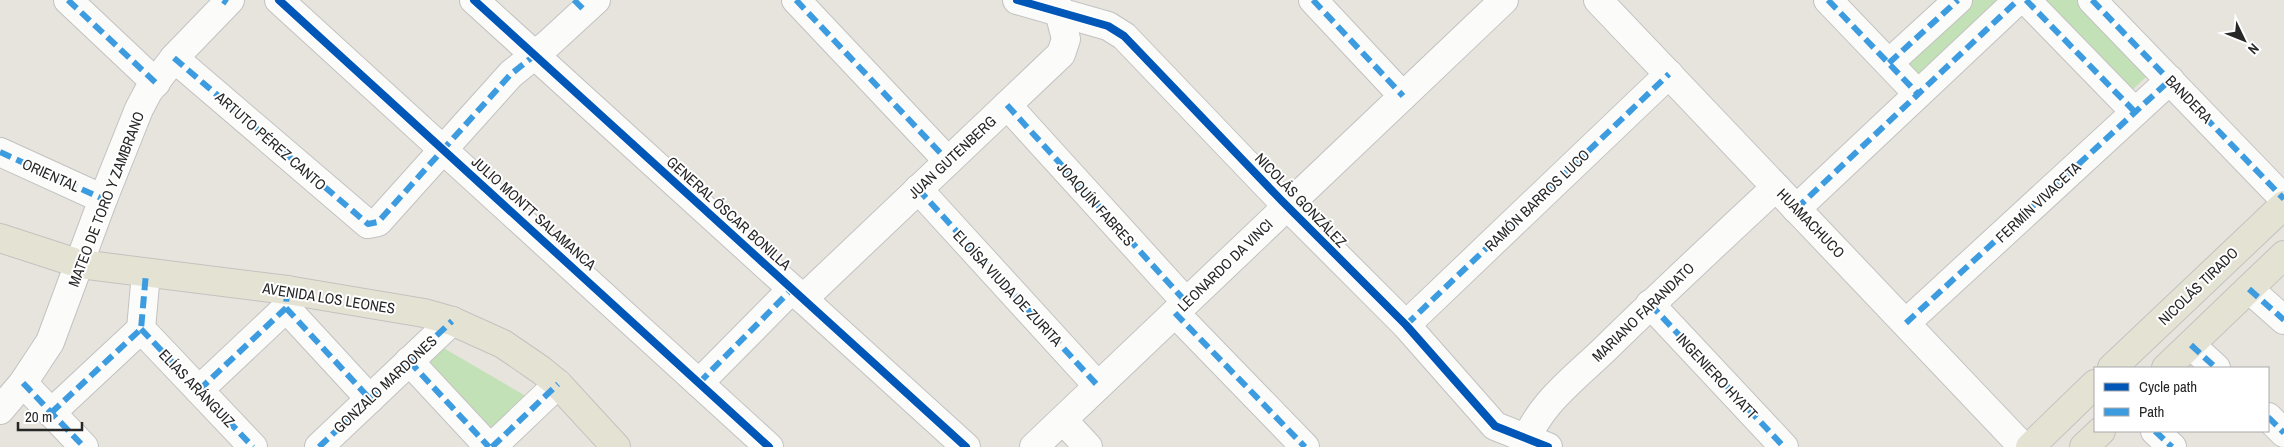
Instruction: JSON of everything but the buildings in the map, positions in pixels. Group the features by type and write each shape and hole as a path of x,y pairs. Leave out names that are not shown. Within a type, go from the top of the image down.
{"main road":[{"name":"NICOLÁS TIRADO","path":"2113,367 2284,205"},
{"name":"AVENIDA LOS LEONES","path":"0,238 80,264 286,299 424,313 452,321 503,344 540,370 558,384 616,447"},
{"path":"2167,367 2284,255"},
{"path":"2030,447 2094,385"},
{"path":"2084,447 2100,432"}],"street":[{"path":"68,0 156,83"},
{"name":"JULIO MONTT SALAMANCA","path":"279,0 769,447"},
{"name":"GENERAL ÓSCAR BONILLA","path":"474,0 966,447"},
{"path":"796,0 948,161"},
{"name":"NICOLÁS GONZÁLEZ","path":"1017,0 1058,6 1108,26 1124,36 1287,206 1406,325 1495,426 1533,444"},
{"path":"1313,0 1403,96"},
{"name":"LEONARDO DA VINCI","path":"1034,447 1504,0"},
{"name":"HUAMACHUCO","path":"1598,0 2023,447"},
{"path":"1828,0 1918,94"},
{"path":"1889,63 1958,0"},
{"path":"1796,209 2018,0"},
{"path":"2026,0 2135,112"},
{"name":"BANDERA","path":"2092,0 2284,199"},
{"name":"MATEO DE TORO Y ZAMBRANO","path":"0,410 23,383 50,342 103,198 139,110 174,58 227,1"},
{"path":"443,149 510,74 535,55 585,4"},
{"name":"JUAN GUTENBERG","path":"699,383 918,189 1061,54 1066,39 1058,6"},
{"name":"ARTUTO PÉREZ CANTO","path":"174,58 368,224 378,222 443,149"},
{"name":"RAMÓN BARROS LUCO","path":"1406,325 1669,74"},
{"name":"FERMÍN VIVACETA","path":"1906,323 2170,80"},
{"name":"JOAQUÍN FABRES","path":"1007,105 1180,307"},
{"name":"ORIENTAL","path":"0,152 103,198"},
{"name":"MARIANO FARANDATO","path":"1533,444 1543,410 1650,304 1776,187"},
{"name":"ELOÍSA VIUDA DE ZURITA","path":"918,189 1098,386"},
{"path":"51,413 141,329 146,274"},
{"path":"2249,289 2284,320"},
{"path":"200,390 286,299 370,398"},
{"name":"INGENIERO HYATT","path":"1650,304 1784,447"},
{"path":"1180,307 1305,447"},
{"name":"GONZALO MARDONES","path":"319,447 452,321"},
{"name":"ELÍAS ARÁNGUIZ","path":"141,329 253,447"},
{"path":"2191,344 2215,367"},
{"path":"409,361 491,447 558,384"},
{"path":"23,383 84,447"},
{"path":"2269,418 2284,432"},
{"path":"1063,420 1088,447"},
{"path":"2156,432 2172,447"}],"green space":[{"path":"1961,0 2000,0 1920,77 1899,57"},
{"path":"2038,0 2078,0 2149,74 2128,94"},
{"path":"440,346 524,395 529,404 490,438 429,364 430,355"}],"marked path":[{"path":"68,0 156,83"},
{"path":"223,0 227,3"},
{"path":"574,0 585,11"},
{"path":"796,0 948,161"},
{"path":"1313,0 1403,96"},
{"path":"1828,0 1918,94"},
{"path":"1889,63 1958,0"},
{"path":"1796,209 2018,0"},
{"path":"2026,0 2135,112"},
{"path":"2092,0 2284,199"},
{"path":"174,58 368,224 378,222 511,74 535,55"},
{"path":"1406,325 1669,74"},
{"path":"1906,323 2170,80"},
{"path":"1007,105 1186,302"},
{"path":"0,152 103,199"},
{"path":"918,189 1098,386"},
{"path":"51,413 141,329 146,273"},
{"path":"699,383 792,289"},
{"path":"2249,289 2284,320"},
{"path":"199,390 286,308 287,290"},
{"path":"1650,304 1784,447"},
{"path":"286,308 370,399"},
{"path":"1175,313 1305,447"},
{"path":"319,447 452,321"},
{"path":"141,329 253,447"},
{"path":"2191,345 2215,367"},
{"path":"409,361 489,447"},
{"path":"23,383 84,447"},
{"path":"492,447 558,384"},
{"path":"2269,418 2284,433"},
{"path":"2156,432 2172,447"}],"cycle path":[{"path":"279,0 769,447"},
{"path":"474,0 966,447"},
{"path":"1017,0 1108,26 1124,36 1281,200 1406,325 1495,426 1548,447"}]}
